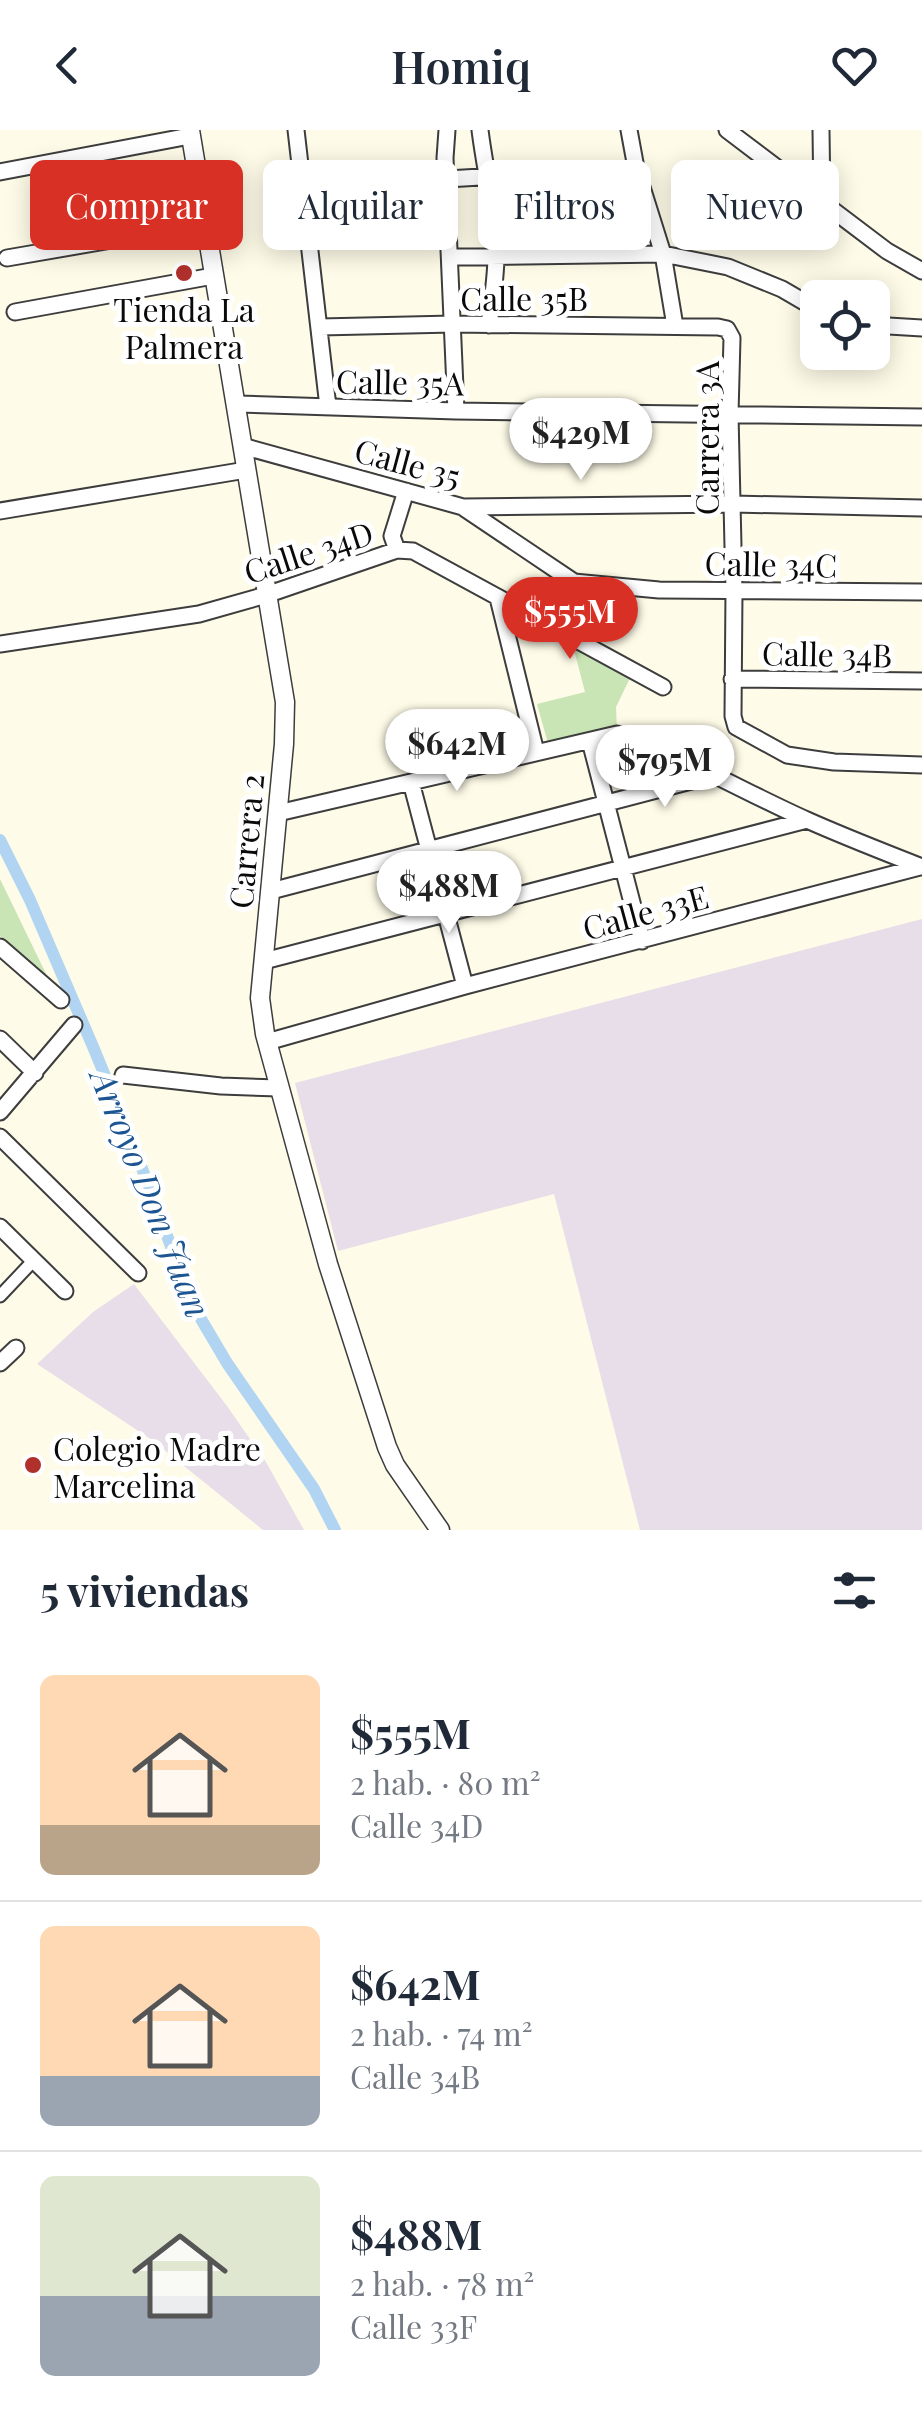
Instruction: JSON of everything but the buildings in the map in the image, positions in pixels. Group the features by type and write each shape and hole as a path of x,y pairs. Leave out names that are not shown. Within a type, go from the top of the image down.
{"street":[{"path":"296,130 328,407"},
{"path":"445,160 447,130"},
{"path":"480,130 484,160"},
{"name":"Carrera 3A","path":"629,130 635,160"},
{"path":"727,130 767,160"},
{"path":"821,130 821,160"},
{"path":"0,172 190,133"},
{"name":"Carrera 2","path":"190,133 194,160"},
{"path":"839,215 922,271"},
{"name":"Carrera 3A","path":"651,216 663,254 675,326"},
{"path":"7,258 53,250"},
{"name":"Carrera 2","path":"208,250 285,702 260,998 267,1042 328,1264 387,1447 440,1530"},
{"path":"450,250 456,411"},
{"path":"489,325 496,250"},
{"path":"450,257 663,254 728,267 800,300"},
{"path":"15,312 213,276"},
{"name":"Calle 35B","path":"320,327 453,324 727,329"},
{"path":"890,326 922,328"},
{"name":"Carrera 3A","path":"727,329 732,338 732,716 736,727 787,754 834,762 922,766"},
{"name":"Calle 35A","path":"237,404 456,411 922,416"},
{"name":"Calle 35","path":"242,446 463,507 732,504 922,508"},
{"path":"0,511 246,470"},
{"path":"397,550 392,536 406,491"},
{"name":"Calle 34C","path":"463,507 574,582 593,586 922,592"},
{"name":"Calle 34D","path":"0,644 199,614 397,550 413,551 664,687"},
{"path":"498,598 536,752"},
{"name":"Calle 34B","path":"732,679 922,681"},
{"path":"278,812 617,734 922,867"},
{"path":"590,741 642,941"},
{"path":"271,890 714,774"},
{"path":"411,782 465,986"},
{"path":"264,961 807,820"},
{"name":"Calle 33E","path":"267,1042 922,867"},
{"path":"0,947 61,1000"},
{"path":"0,1112 74,1025"},
{"path":"0,1039 35,1073"},
{"path":"124,1076 280,1088"},
{"path":"0,1136 138,1272"},
{"path":"0,1227 65,1292"},
{"path":"0,1296 34,1260"},
{"path":"0,1362 16,1348"}],"shaded area":[{"path":"922,919 922,1530 640,1530 554,1194 338,1251 295,1083"},
{"path":"134,1284 266,1462 304,1530 263,1530 152,1440 37,1364 93,1312"}],"green space":[{"path":"573,646 631,676 616,707 617,731 549,747 537,704 585,692"},
{"path":"0,879 50,982 0,936"}],"waterway":[{"name":"Arroyo Don Juan","path":"0,840 94,1049 201,1319 314,1489 335,1530"}],"place":[{"name":"Tienda La Palmera","path":"184,273"},
{"name":"Colegio Madre Marcelina","path":"33,1465"}]}
